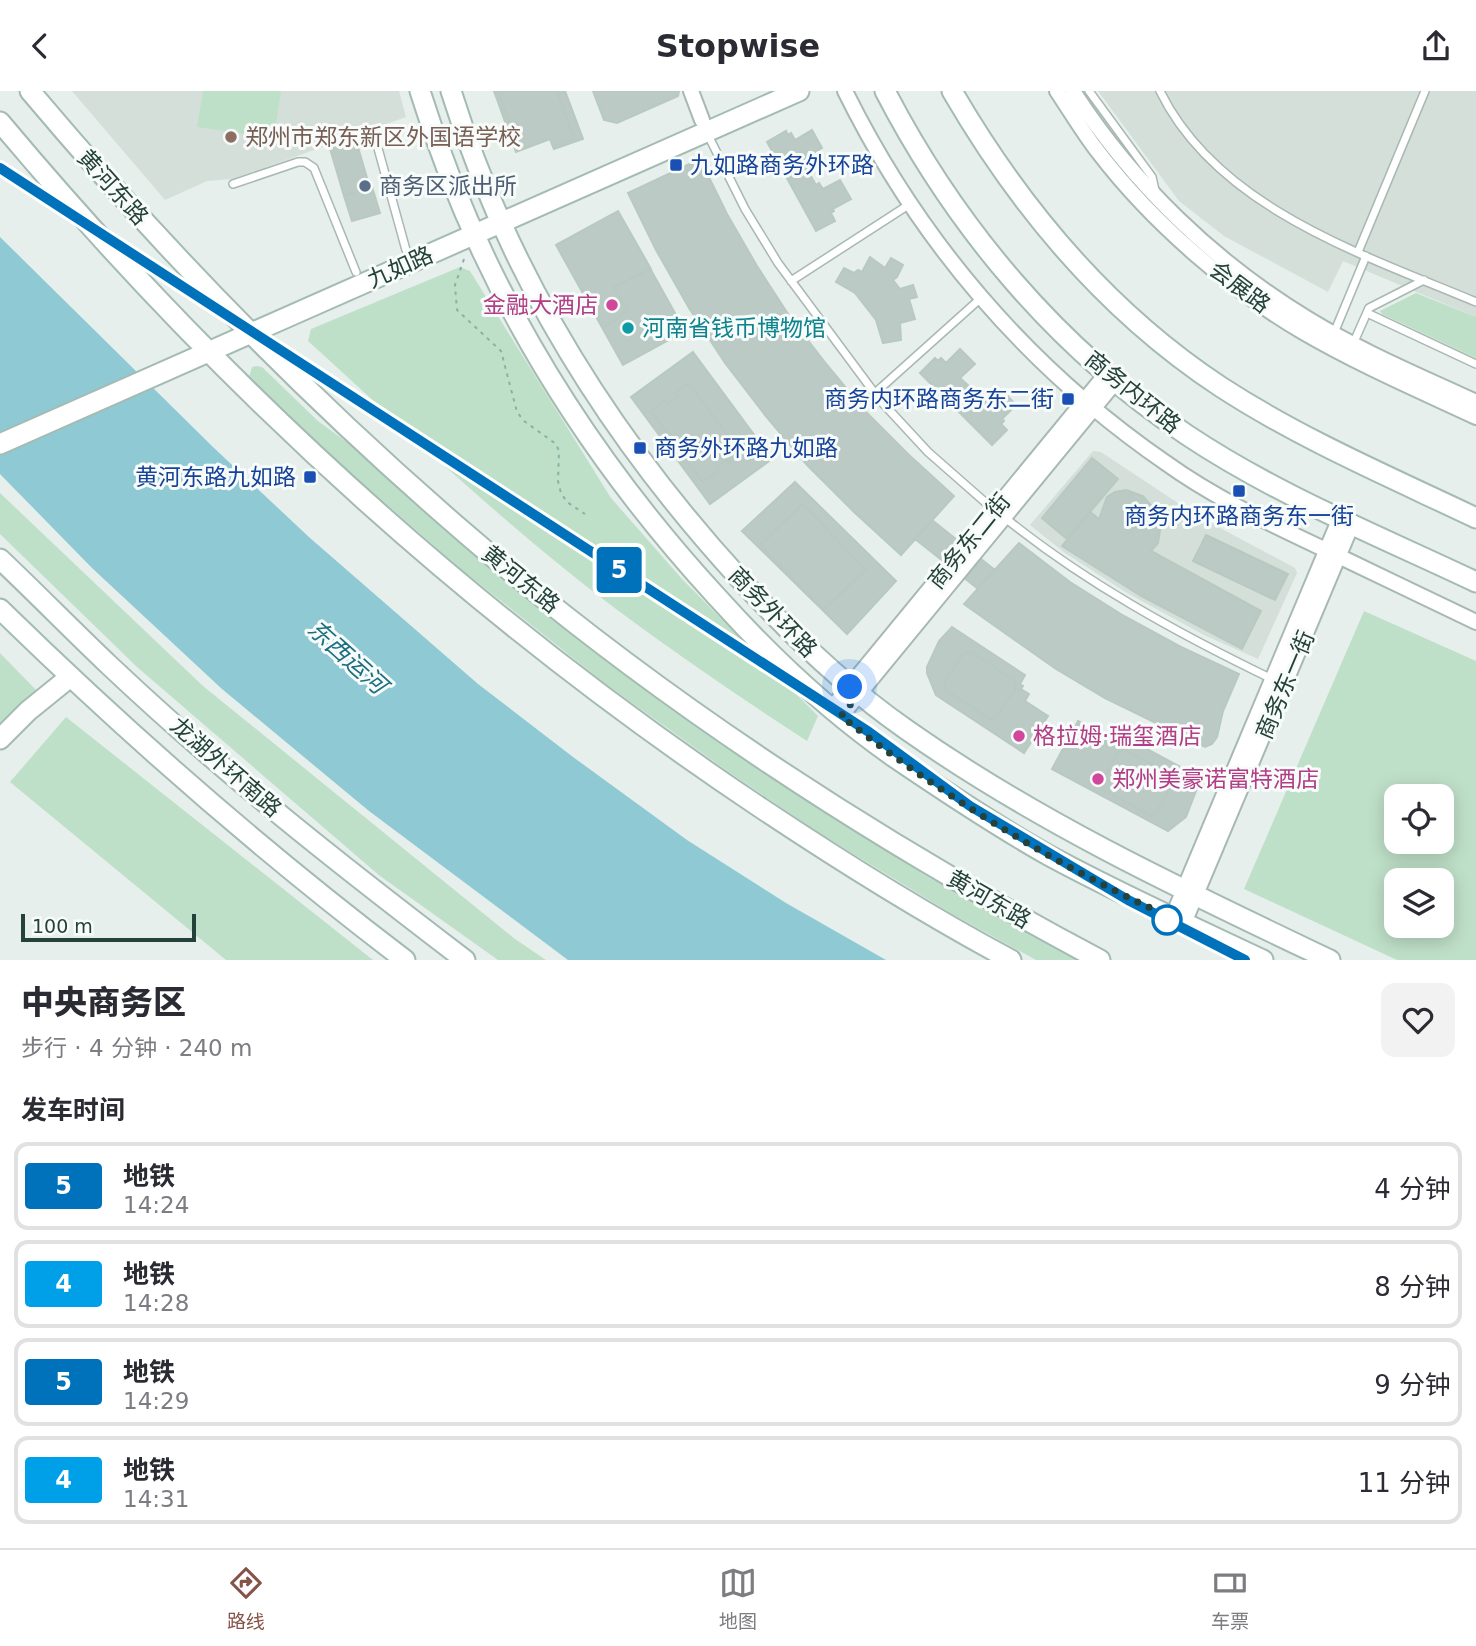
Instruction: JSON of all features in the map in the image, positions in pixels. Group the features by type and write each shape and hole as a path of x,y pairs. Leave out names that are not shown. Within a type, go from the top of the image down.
{"street":[{"name":"黄河东路","path":"30,91 129,206 247,327 341,421 466,534 586,631 756,755 958,883 1100,960"},
{"name":"商务外环路","path":"420,91 471,229 547,375 631,498 696,575 779,663 893,756 999,825 1086,875 1263,960"},
{"name":"商务外环路","path":"451,91 497,217 573,360 654,480 699,534 791,634 854,690 904,729 987,784 1050,821 1330,960"},
{"path":"691,91 705,126"},
{"name":"九如路","path":"705,126 767,91"},
{"name":"九如路","path":"0,444 204,345 705,126 799,91"},
{"path":"845,91 869,137 943,252 1029,350 1089,404 1177,470 1254,516 1476,622"},
{"name":"商务内环路","path":"885,91 937,181 987,251 1054,325 1111,377 1187,435 1271,485 1476,583"},
{"path":"952,91 1002,172 1041,223 1096,284 1157,339 1220,386 1300,433 1476,518"},
{"name":"会展路","path":"1057,91 1100,154 1144,203 1190,249 1231,282 1304,333 1476,417"},
{"name":"会展路","path":"1073,91 1110,146 1157,198 1199,239 1267,293 1353,344 1476,402"},
{"name":"黄河东路","path":"0,122 98,236 280,422 441,568 560,664 648,730 799,834 936,918 1011,960"},
{"name":"九如路","path":"247,327 406,250 471,229"},
{"name":"九如路","path":"0,429 158,366"},
{"name":"商务东二街","path":"836,712 1111,377"},
{"name":"商务东一街","path":"1178,921 1346,521"},
{"name":"商务东一街","path":"1190,892 1272,679 1332,553"},
{"name":"龙湖外环南路","path":"0,559 111,667 243,784 353,875 465,960"},
{"name":"龙湖外环南路","path":"0,609 70,677 220,812 405,960"},
{"path":"0,739 28,711 70,677"}],"lane":[{"path":"1089,91 1152,177 1157,198"},
{"path":"1160,91 1180,127 1201,151 1256,196 1317,235 1476,302"},
{"path":"1358,252 1425,91"},
{"path":"705,126 745,209 791,281 875,393 928,452 999,514 1073,568 1228,658 1272,679"},
{"path":"376,141 406,250"},
{"path":"233,184 298,162 305,162 314,168 356,272"},
{"path":"791,281 910,204"},
{"path":"1334,333 1366,256"},
{"path":"1353,344 1369,308 1424,280"},
{"path":"875,393 981,298"},
{"path":"1367,313 1476,364"}],"path":[{"path":"464,259 455,285 457,310 501,351 517,412 524,421 556,444 559,451 558,481 561,493 567,502 586,514"}],"shaded area":[{"name":"郑州市郑东新区外国语学校","path":"72,91 399,91 406,117 233,179 207,181 165,200"},
{"path":"1098,91 1476,91 1476,317 1343,261 1328,292 1224,236 1179,201"},
{"path":"1093,451 1101,452 1196,515 1295,568 1297,573 1258,659 1204,635 1127,593 1065,553 1030,525"}],"green space":[{"path":"203,91 281,91 274,138 197,127"},
{"path":"460,267 470,271 611,498 682,579 818,716 807,741 687,660 576,578 459,478 308,341 311,329"},
{"path":"1416,293 1476,317 1476,358 1380,311"},
{"path":"252,367 262,367 318,421 359,451 417,506 495,572 718,742 926,876 1077,960 1036,960 952,914 819,833 607,685 462,570 341,465 249,377"},
{"path":"0,493 203,686 515,939 546,960 498,960 380,876 137,667 0,534"},
{"path":"1364,611 1476,661 1476,960 1397,960 1244,889"},
{"path":"0,653 38,692 0,727"},
{"path":"66,717 373,960 226,960 10,782"}],"water":[{"name":"东西运河","path":"0,237 214,448 310,538 478,684 687,840 786,903 886,960 568,960 369,811 222,689 92,568 0,474"}],"building":[{"path":"494,91 565,91 583,139 554,149 550,139 516,152"},
{"path":"498,91 557,91 574,139 553,147 550,139 519,150"},
{"path":"593,91 679,91 678,96 617,123 604,120"},
{"path":"812,130 822,148 805,158 812,171 809,173 816,185 819,183 823,189 840,180 851,199 833,209 831,213 835,221 816,231 767,142 786,131 788,135 791,133 795,140"},
{"path":"355,137 370,188 344,196 329,145"},
{"path":"700,159 727,214 790,317 866,412 954,496 901,555 807,465 765,415 725,363 656,250 628,193"},
{"path":"372,187 380,213 352,221 344,196"},
{"path":"618,211 651,269 614,287 627,311 603,328 556,245"},
{"path":"618,211 685,331 623,365 556,245"},
{"path":"870,257 885,268 891,258 903,265 893,280 900,289 913,285 917,297 909,299 915,319 900,323 901,340 883,343 876,320 855,293 836,282 844,268 854,273 858,270 862,272"},
{"path":"960,349 975,364 960,378 972,389 969,391 979,401 982,398 986,403 1001,389 1016,405 1002,419 1004,421 1001,424 1007,430 992,445 920,373 935,358 938,361 941,358 946,363"},
{"path":"693,352 772,459 710,504 631,397"},
{"path":"689,383 742,454 717,467 719,471 703,482 651,411 665,400 668,404 678,396 675,393"},
{"path":"1092,458 1118,479 1067,539 1042,518"},
{"path":"795,482 896,581 847,634 742,531"},
{"path":"1126,490 1143,496 1156,511 1160,530 1158,543 1151,551 1261,611 1242,649 1141,596 1062,546 1090,512 1099,519 1107,497"},
{"path":"803,504 866,570 823,610 760,545"},
{"path":"932,520 995,570 978,589 915,539"},
{"path":"1206,535 1288,574 1275,600 1193,561"},
{"path":"1019,543 1070,582 1124,616 1239,674 1223,711 1217,737 1212,744 1205,747 1105,698 1056,669 964,604"},
{"path":"952,627 1025,675 1020,684 1023,686 1021,689 1029,694 1025,701 1048,716 1024,753 936,695 927,667 939,641"},
{"path":"972,652 1015,681 1016,688 997,716 990,719 946,690 945,681 964,653"},
{"path":"1078,721 1117,742 1121,735 1201,778 1186,817 1168,831 1052,769"},
{"path":"1125,750 1172,775 1173,782 1157,811 1150,815 1104,790 1102,782 1118,752"}],"metro line":[{"name":"5","path":"0,168 869,732 970,806 1128,900 1245,960"}],"place":[{"name":"郑州市郑东新区外国语学校","path":"231,137"},
{"name":"九如路商务外环路","path":"676,165"},
{"name":"商务区派出所","path":"365,186"},
{"name":"金融大酒店","path":"612,305"},
{"name":"河南省钱币博物馆","path":"628,328"},
{"name":"商务内环路商务东二街","path":"1068,399"},
{"name":"商务外环路九如路","path":"640,448"},
{"name":"黄河东路九如路","path":"310,477"},
{"name":"商务内环路商务东一街","path":"1239,491"},
{"name":"格拉姆·瑞玺酒店","path":"1019,736"},
{"name":"郑州美豪诺富特酒店","path":"1098,779"}],"route":[{"path":"850,687 859,694 841,716 893,756 964,804 1045,853 1159,912 1167,920"}]}
